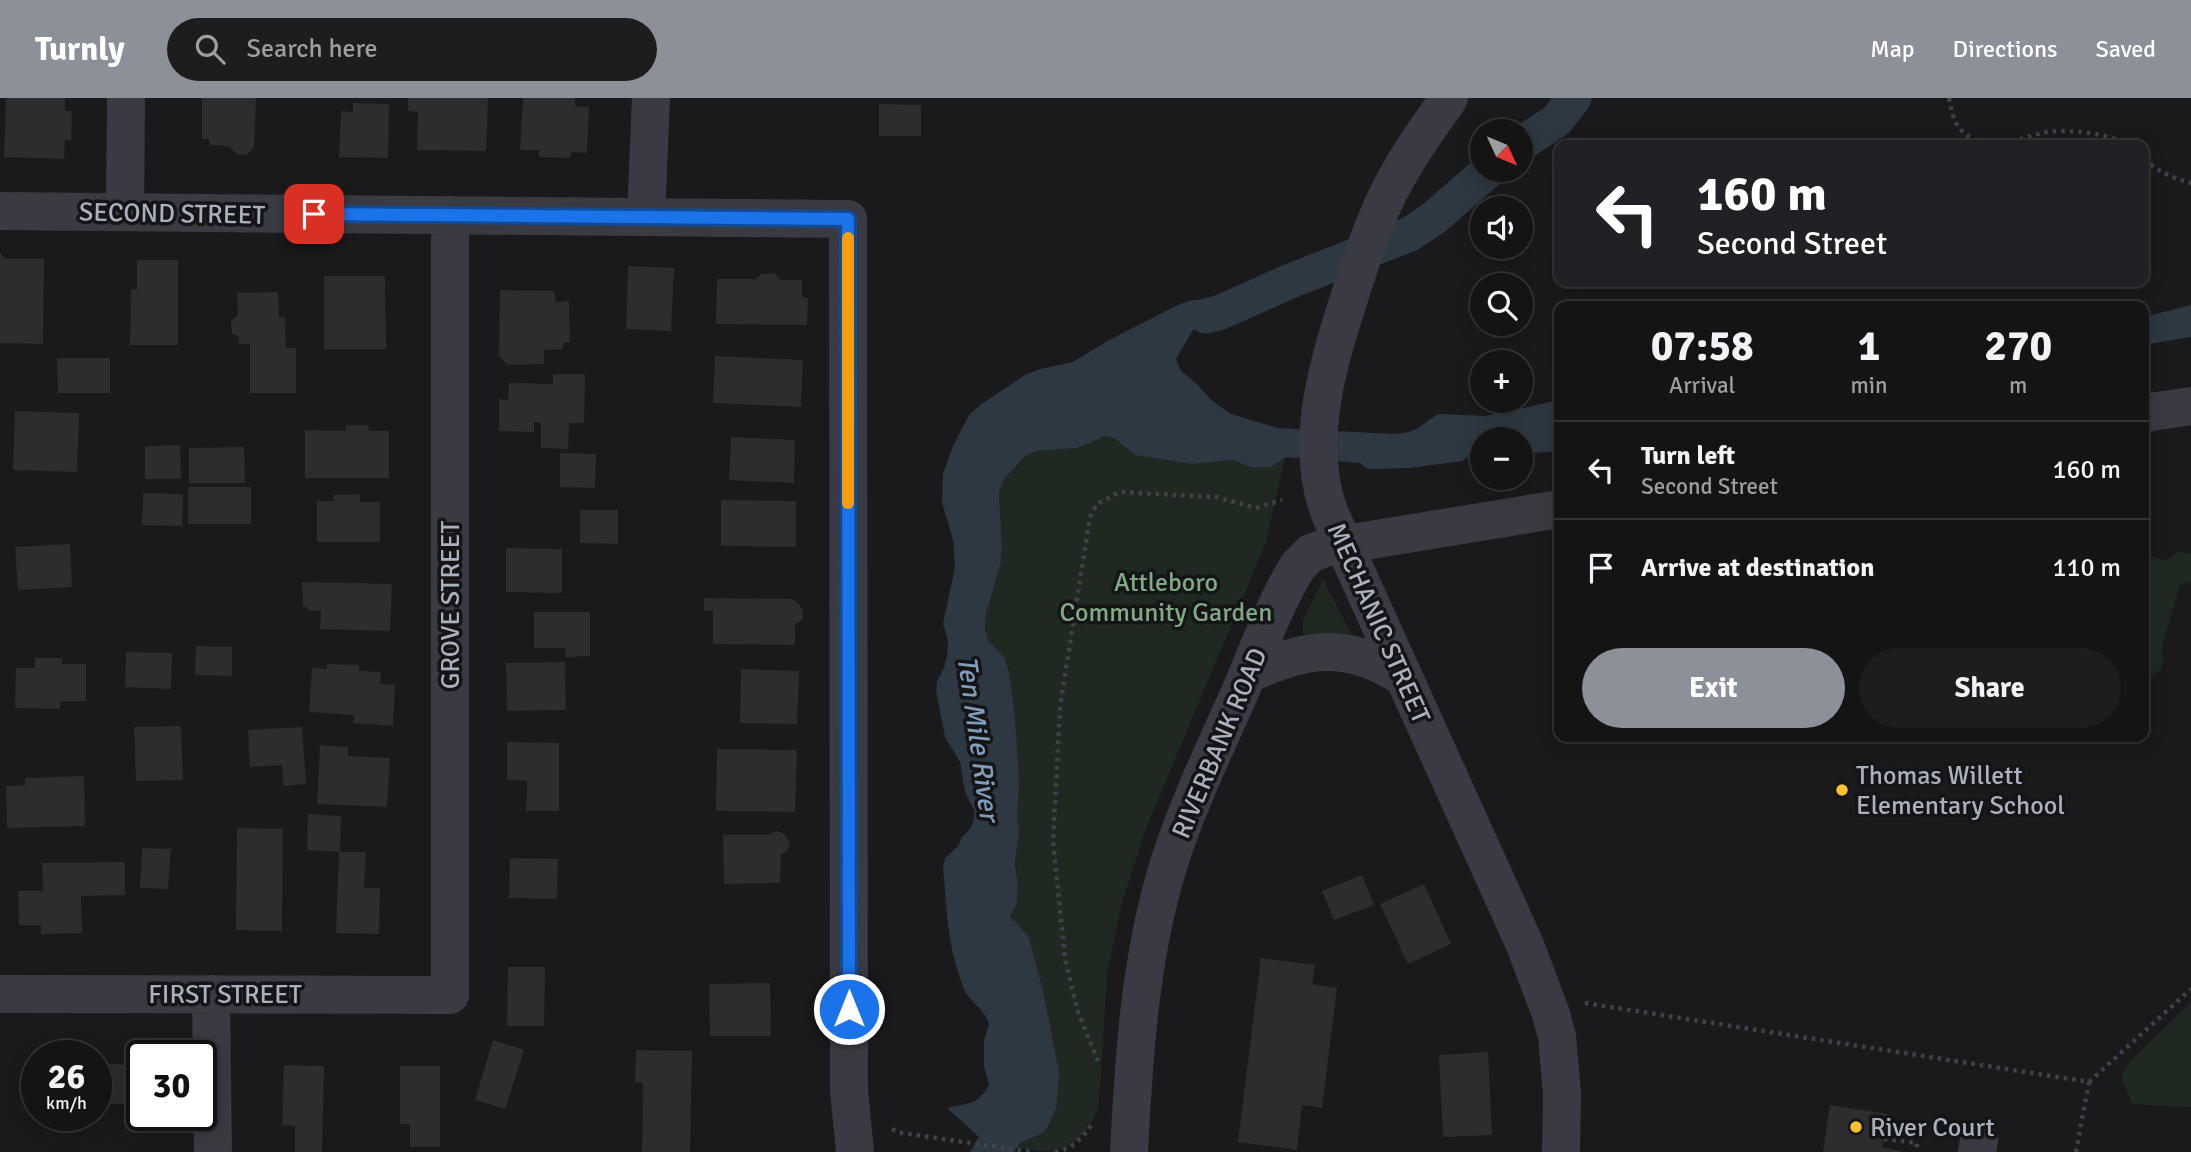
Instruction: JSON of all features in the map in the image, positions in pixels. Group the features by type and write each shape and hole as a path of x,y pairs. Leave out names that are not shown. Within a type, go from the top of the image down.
{"street":[{"path":"125,212 126,98"},
{"path":"646,217 651,98"},
{"name":"MECHANIC STREET","path":"1450,98 1409,156 1390,189 1369,236 1336,338 1321,408 1321,483 1325,503 1525,945 1551,1014 1560,1063 1561,1152"},
{"name":"SECOND STREET","path":"0,211 848,219 849,1091 855,1152"},
{"name":"GROVE STREET","path":"450,215 450,995"},
{"path":"2149,412 2191,406"},
{"name":"RIVERBANK ROAD","path":"1129,1152 1139,1005 1156,910 1185,818 1298,566 1319,549 1343,543 1554,510"},
{"path":"1247,675 1282,660 1335,650 1369,659 1403,677"},
{"name":"FIRST STREET","path":"0,994 450,995"},
{"path":"211,994 213,1152"}],"path":[{"path":"1949,98 1956,125 1974,140"},
{"path":"2023,140 2062,130 2120,140"},
{"path":"2149,163 2174,179 2191,183"},
{"path":"1101,1072 1078,1012 1065,959 1053,842 1059,707 1090,517 1097,504 1120,492 1216,498 1256,508 1282,500"},
{"path":"2076,1152 2089,1082 2191,989"},
{"path":"1577,1002 2089,1082"},
{"path":"1055,1152 1069,1149 1083,1138 1096,1119"},
{"path":"892,1129 902,1133 1032,1152"},
{"path":"1884,1139 1917,1143 1916,1152"}],"green space":[{"name":"Attleboro Community Garden","path":"1106,436 1117,440 1135,455 1192,464 1233,460 1250,467 1270,467 1285,457 1266,542 1145,831 1121,906 1107,974 1099,1103 1096,1112 1088,1128 1068,1146 1038,1151 1017,1147 1043,1133 1049,1125 1057,1106 1059,1072 1044,995 1029,938 1010,916 1014,910 1018,889 1016,789 1009,672 1005,658 988,640 985,630 986,614 1001,562 999,492 1004,479 1025,456 1037,451 1077,448"},
{"path":"2178,551 2191,554 2191,582 2180,585 2161,649 2164,659 2160,671 2149,676 2149,556 2166,561"},
{"path":"1323,579 1351,637 1303,633 1303,620"},
{"path":"2191,1002 2191,1107 2132,1104 2121,1077 2130,1061"}],"water":[{"name":"Ten Mile River","path":"1252,299 1227,321 1193,330 1176,359 1181,371 1212,401 1231,414 1278,428 1394,434 1414,430 1438,414 1486,416 1500,413 1533,413 1533,406 1554,401 1554,451 1533,453 1533,427 1470,427 1470,455 1462,461 1409,468 1372,469 1360,463 1285,457 1271,467 1250,467 1233,460 1192,464 1135,455 1117,440 1106,436 1077,448 1037,451 1025,456 1004,479 999,493 1001,562 986,614 985,630 988,640 1005,658 1015,718 1019,781 1019,830 1015,863 1018,886 1017,903 1010,916 1029,937 1059,1072 1057,1106 1043,1133 1020,1143 1014,1152 970,1152 979,1137 947,1108 977,1100 989,1085 984,1066 984,1040 989,1024 967,994 958,973 949,929 943,867 945,858 970,829 974,810 965,792 960,762 945,737 936,691 947,656 948,641 943,624 955,567 953,540 942,502 943,474 953,446 969,415 980,405 1025,375 1073,362 1109,340 1193,300"},
{"path":"2191,305 2191,337 2149,344 2149,316"}],"building":[{"path":"6,98 65,98 65,111 72,111 71,141 65,140 64,159 4,157"},
{"path":"202,98 256,98 254,147 246,155 237,154 228,146 210,145 209,139 202,139"},
{"path":"408,98 488,98 486,151 417,150 418,112 408,111"},
{"path":"523,98 575,98 575,106 589,107 587,153 571,152 570,158 539,157 539,150 520,150"},
{"path":"353,103 389,104 388,158 339,157 341,111 353,112"},
{"path":"879,104 921,105 921,136 879,136"},
{"path":"0,253 6,259 44,259 43,344 0,343"},
{"path":"137,260 178,260 178,345 130,345 131,289 137,289"},
{"path":"628,266 674,268 671,331 626,329"},
{"path":"774,273 780,280 802,280 802,297 808,298 807,325 716,324 717,279 756,279 761,274"},
{"path":"324,276 385,276 386,349 324,349"},
{"path":"500,290 554,291 556,302 569,301 570,342 563,343 563,349 544,350 544,364 508,365 499,356"},
{"path":"278,292 279,317 285,317 286,348 296,348 296,393 250,393 250,344 239,344 239,337 232,333 231,321 238,315 237,293"},
{"path":"715,356 803,360 801,407 713,403"},
{"path":"57,358 110,358 110,393 58,393"},
{"path":"553,374 585,374 584,423 569,423 568,449 541,448 541,423 534,422 534,432 499,431 499,399 508,400 509,383 553,384"},
{"path":"15,411 79,413 77,472 13,470"},
{"path":"346,425 368,425 369,431 389,431 389,478 305,478 305,430 346,431"},
{"path":"731,437 795,440 794,483 729,480"},
{"path":"180,445 181,479 145,479 145,446"},
{"path":"244,447 245,483 189,483 189,448"},
{"path":"560,453 596,454 595,488 560,487"},
{"path":"188,487 251,487 251,524 188,524"},
{"path":"143,493 183,494 182,526 142,525"},
{"path":"360,494 360,502 380,502 380,542 317,542 317,501 334,501 333,495"},
{"path":"721,500 796,501 796,547 721,546"},
{"path":"580,510 618,510 618,544 580,543"},
{"path":"70,544 72,587 18,590 15,547"},
{"path":"506,548 562,549 562,593 506,592"},
{"path":"302,582 392,584 390,631 320,629 321,611 311,611 303,605"},
{"path":"704,598 793,599 803,609 803,619 795,625 795,645 713,644 713,611 704,611"},
{"path":"534,612 590,612 590,656 566,657 565,648 534,648"},
{"path":"196,646 232,647 232,676 195,675"},
{"path":"126,652 172,653 171,689 125,687"},
{"path":"35,658 62,658 62,664 86,664 86,701 61,701 60,709 15,708 16,668 35,668"},
{"path":"565,662 566,710 507,711 506,663"},
{"path":"327,664 359,665 359,671 381,672 380,684 395,685 393,726 353,723 354,715 309,712 312,668 327,669"},
{"path":"741,669 799,671 797,724 740,723"},
{"path":"181,726 183,780 136,781 134,727"},
{"path":"302,727 306,784 283,786 282,765 250,767 248,730"},
{"path":"507,742 559,743 559,811 526,811 527,781 507,780"},
{"path":"320,745 348,747 348,756 390,758 387,807 317,804"},
{"path":"717,749 797,750 795,812 716,811"},
{"path":"84,776 85,826 7,828 6,786 25,785 25,778"},
{"path":"308,814 341,816 340,852 307,850"},
{"path":"237,828 283,829 282,931 236,930"},
{"path":"777,831 785,834 790,845 786,852 781,854 780,883 724,884 723,835 768,835"},
{"path":"142,848 171,849 168,889 140,888"},
{"path":"339,852 366,852 364,888 380,888 379,934 336,933"},
{"path":"510,858 558,859 557,899 509,898"},
{"path":"125,862 125,895 81,896 82,933 41,934 41,925 19,925 18,891 43,891 42,863"},
{"path":"1362,875 1374,905 1334,920 1322,891"},
{"path":"1424,884 1451,944 1408,964 1380,904"},
{"path":"1261,958 1315,965 1312,984 1337,988 1322,1108 1302,1105 1297,1150 1238,1142"},
{"path":"508,967 545,967 544,1026 507,1026"},
{"path":"770,983 771,1036 710,1036 709,984"},
{"path":"493,1040 524,1050 505,1109 475,1100"},
{"path":"636,1050 692,1051 690,1152 642,1152 643,1083 635,1082"},
{"path":"1488,1052 1492,1135 1443,1137 1439,1055"},
{"path":"112,1064 126,1065 126,1104 112,1104"},
{"path":"284,1065 324,1066 322,1152 295,1152 295,1126 282,1125"},
{"path":"400,1066 440,1066 440,1147 410,1147 410,1124 400,1124"},
{"name":"River Court","path":"1830,1105 1888,1114 1882,1147 1903,1152 1823,1152"}],"waterway":[{"path":"1533,136 1556,121 1574,98"},
{"path":"1206,316 1410,234 1434,218 1475,182"}],"slow traffic":[{"path":"848,238 848,503"}],"place":[{"name":"Thomas Willett Elementary School","path":"1842,790"},
{"name":"River Court","path":"1856,1127"}],"route":[{"path":"314,214 848,219 849,1009"}]}
